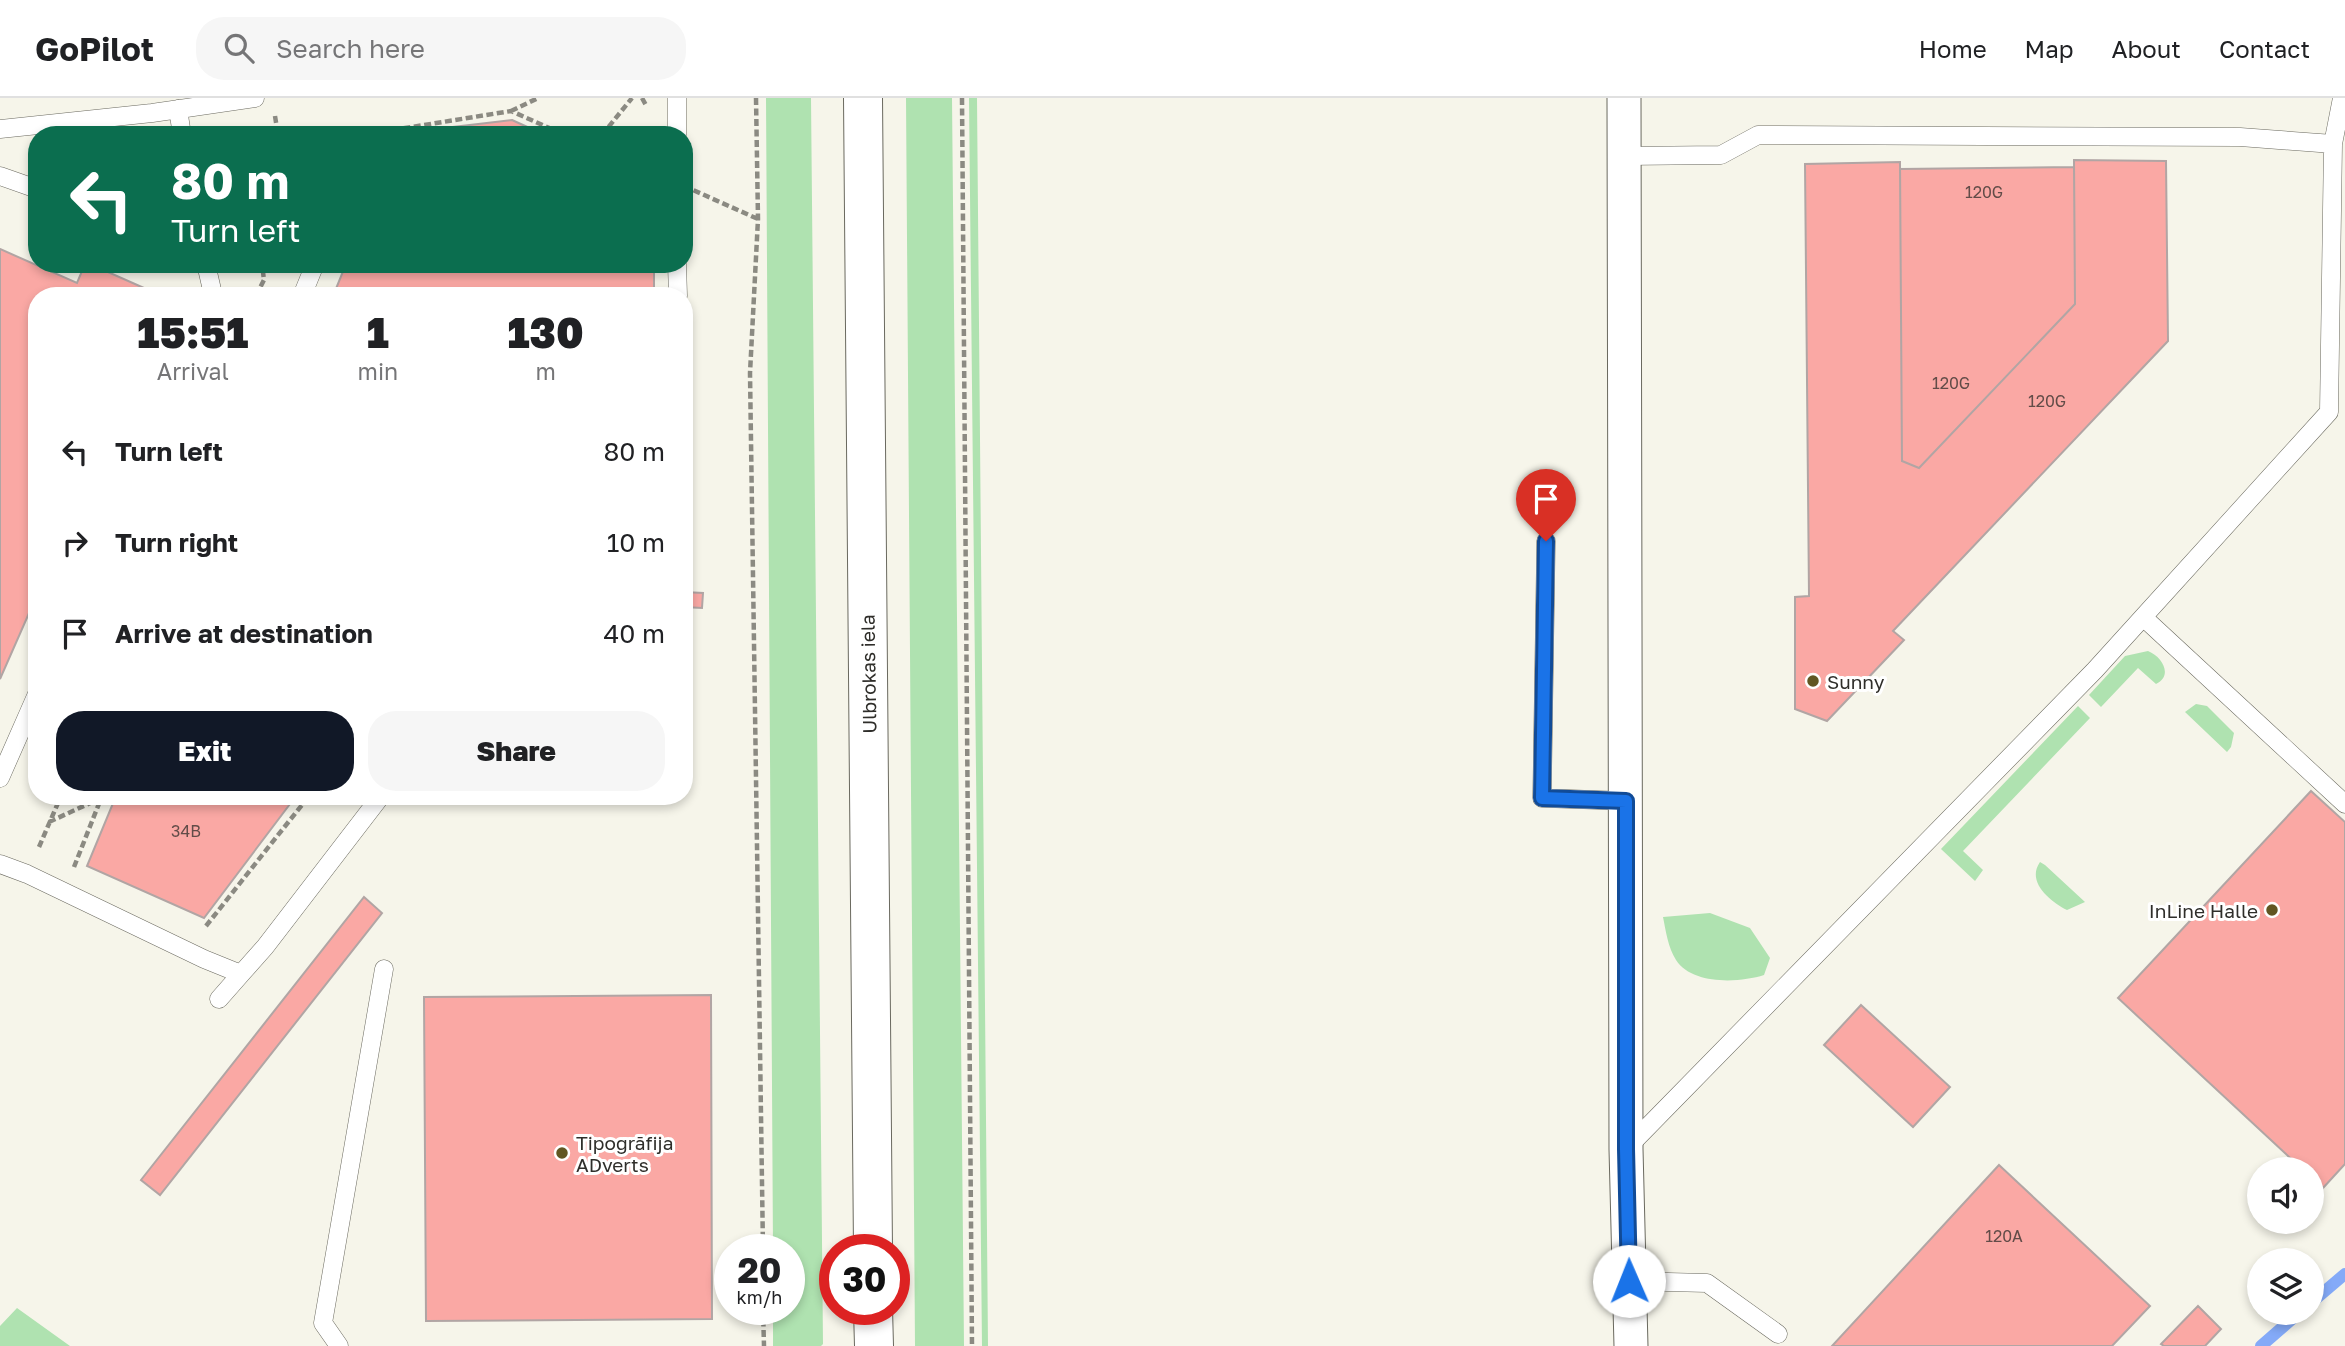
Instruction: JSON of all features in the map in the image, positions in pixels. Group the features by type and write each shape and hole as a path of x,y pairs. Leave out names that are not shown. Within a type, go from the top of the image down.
{"main road":[{"name":"Ulbrokas iela","path":"863,98 873,1234"},
{"path":"873,1325 874,1346"}],"street":[{"path":"1624,98 1626,1149 1631,1346"}],"lane":[{"path":"0,129 255,98"},
{"path":"677,98 677,126"},
{"path":"1626,1149 2095,670 2329,412 2333,144 2342,98"},
{"path":"178,109 181,126"},
{"path":"1624,156 1721,155 1758,135 2240,137 2333,144"},
{"path":"0,176 28,187"},
{"path":"1546,541 1542,798 1626,801"},
{"path":"2143,617 2345,804"},
{"path":"0,778 28,714"},
{"path":"219,999 265,947 375,805"},
{"path":"0,864 27,874 241,974"},
{"path":"339,1346 323,1322 384,970"},
{"path":"1629,1281 1707,1283 1778,1334"}],"path":[{"path":"419,126 511,111 538,98"},
{"path":"610,126 632,98"},
{"path":"756,98 758,219 750,373 762,1234"},
{"path":"962,98 972,1346"},
{"path":"511,111 545,126"},
{"path":"693,191 758,219"},
{"path":"27,874 57,805"},
{"path":"49,822 85,805"},
{"path":"86,873 73,868 99,805"},
{"path":"195,921 207,926 302,805"},
{"path":"763,1325 764,1346"}],"green space":[{"path":"766,98 811,98 821,1346 773,1346 773,1325 805,1325 805,1234 773,1234"},
{"path":"906,98 952,98 964,1346 915,1346"},
{"path":"969,98 977,98 988,1346 982,1346"},
{"path":"2148,651 2162,662 2165,672 2161,681 2156,684 2138,668 2101,707 2089,695 2125,656"},
{"path":"2196,704 2207,706 2234,733 2227,752 2185,712"},
{"path":"2078,706 2090,718 1963,851 1983,870 1975,881 1941,849"},
{"path":"2040,862 2085,902 2067,910 2047,896 2036,877"},
{"path":"1710,913 1750,928 1770,958 1764,975 1742,980 1704,978 1683,968 1676,960 1669,945 1663,917"},
{"path":"17,1308 70,1346 0,1346 0,1326"}],"building":[{"path":"512,120 525,126 461,126"},
{"path":"2074,160 2166,161 2168,341 1893,631 1904,640 1827,721 1795,709 1795,597 1809,596 1805,164 1900,162 1902,461 1919,468 2075,304"},
{"path":"2074,167 2075,304 1919,468 1902,461 1900,169"},
{"path":"0,249 28,261 28,273 54,273 77,283 81,273 110,273 142,287 28,287 28,615 0,679"},
{"path":"342,273 654,273 654,287 337,287"},
{"path":"693,592 703,593 702,608 693,608"},
{"name":"InLine Halle","path":"2311,791 2345,822 2345,1164 2324,1187 2324,1157 2289,1157 2118,998"},
{"path":"112,805 289,805 204,918 87,866"},
{"path":"364,897 382,913 160,1195 141,1180"},
{"path":"711,995 712,1319 426,1321 424,997"},
{"path":"1861,1005 1950,1087 1913,1127 1824,1045"},
{"path":"1999,1165 2150,1306 2112,1346 1832,1346"},
{"path":"2198,1306 2221,1329 2205,1346 2161,1344"}],"waterway":[{"path":"2324,1292 2345,1274"},
{"path":"2261,1346 2285,1325"}],"place":[{"name":"Sunny","path":"1813,681"},
{"name":"InLine Halle","path":"2272,910"},
{"name":"Tipogrāfija ADverts","path":"562,1153"}],"route":[{"path":"1546,541 1542,798 1626,801 1626,1149 1629,1281"}]}
